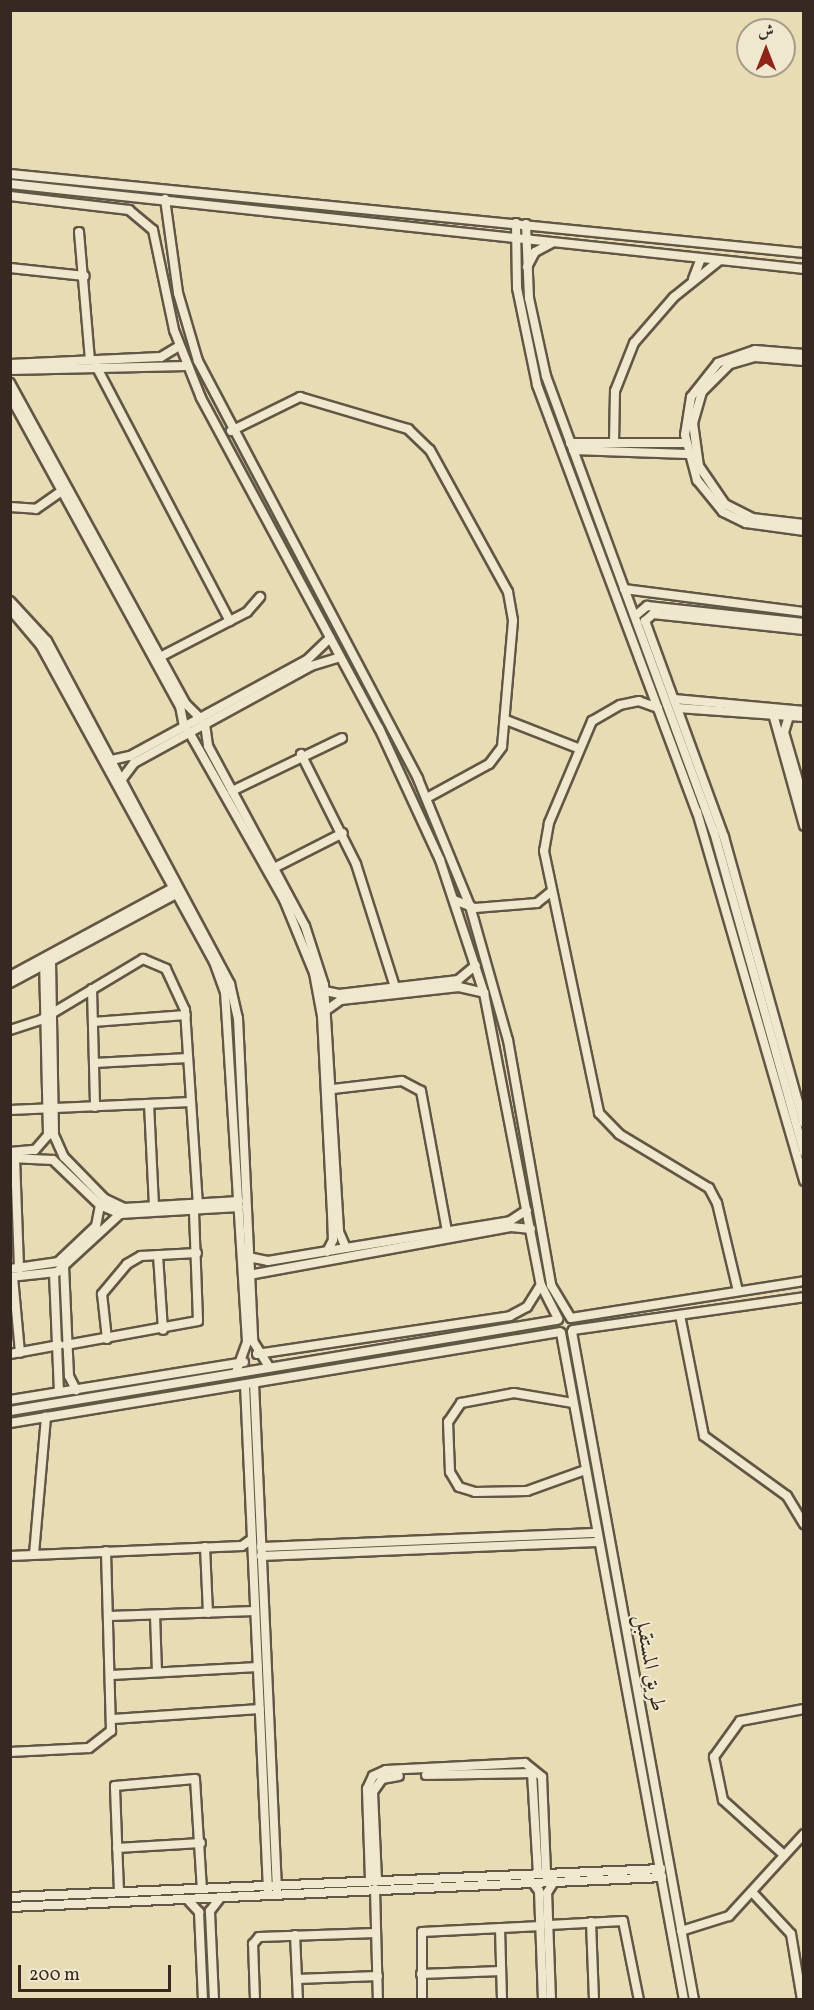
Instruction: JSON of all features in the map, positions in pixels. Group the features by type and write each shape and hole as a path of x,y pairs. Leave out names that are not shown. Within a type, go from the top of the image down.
{"street":[{"path":"10,174 804,252"},
{"path":"10,184 804,269"},
{"path":"10,196 133,211 149,222 157,240 168,238"},
{"path":"165,199 168,238 191,342 247,462 370,687 427,798 472,908 509,1049 551,1285 571,1317"},
{"path":"335,218 336,207"},
{"path":"360,220 364,209"},
{"path":"516,223 517,288 537,385 679,763 804,1181"},
{"path":"526,224 526,268 539,350 571,446 688,760 723,861 804,1153"},
{"path":"606,247 600,238 608,231"},
{"path":"79,232 93,363 230,621"},
{"name":"طريق المستقبل","path":"157,240 180,346 187,366 237,467 411,792 461,918 476,965 484,993 541,1285 558,1319 684,2000"},
{"path":"526,268 540,248 558,242"},
{"path":"693,279 701,258"},
{"path":"614,443 615,391 629,353 653,318 693,279 719,261"},
{"path":"10,268 85,276"},
{"path":"149,361 168,355 180,346"},
{"path":"804,354 745,351 708,378 689,403 685,443 687,454 701,487 723,512 746,524 786,526 804,524"},
{"path":"804,361 747,358 708,378 693,423 697,459 707,482 737,512 804,531"},
{"path":"10,376 13,368 93,363 149,361 187,366"},
{"path":"10,383 12,395 62,491 181,702 202,721 205,748 305,926 325,991 328,1009 333,1089 336,1232 327,1251"},
{"path":"12,395 160,657 181,702 187,729 205,748 232,791 274,868 305,945 320,1001 336,1232 346,1248"},
{"path":"231,431 300,397 408,429 425,441 512,601 506,720 502,747 489,764 427,798"},
{"path":"571,446 614,443 667,446 687,454"},
{"path":"571,446 667,446 685,443"},
{"path":"237,467 247,462"},
{"path":"10,507 36,509 62,491"},
{"path":"624,589 667,598 804,612"},
{"path":"160,657 230,621 260,597"},
{"path":"667,598 667,608"},
{"path":"10,601 40,632 174,891 213,954"},
{"path":"635,616 644,606 804,623"},
{"path":"10,609 36,638 59,672 112,760 213,954 229,1011 253,1341 259,1355 269,1367"},
{"path":"804,630 649,615 645,622 724,837 804,1123"},
{"path":"309,663 330,638"},
{"path":"112,760 132,759 309,663 340,657"},
{"path":"650,686 639,701 597,715 578,748 546,832 552,891 599,1113 619,1134 709,1188 717,1203 738,1291"},
{"path":"359,692 370,687"},
{"path":"674,699 804,711"},
{"path":"639,701 657,708"},
{"path":"678,708 804,717"},
{"path":"773,714 804,801"},
{"path":"789,716 782,737 804,826"},
{"path":"506,720 578,748"},
{"path":"232,791 302,754 342,738"},
{"path":"673,747 682,744"},
{"path":"302,754 343,833 394,987"},
{"path":"122,779 132,759"},
{"path":"679,763 688,760"},
{"path":"274,868 343,833"},
{"path":"10,983 174,891"},
{"path":"10,976 174,891"},
{"path":"454,900 472,908 537,903 552,891"},
{"path":"461,918 472,908"},
{"path":"10,1030 48,1016 92,989 152,959 176,982 186,1015 201,1317 193,1324 163,1330 10,1354"},
{"path":"47,963 50,1109 58,1149 99,1194 124,1208 196,1207"},
{"path":"325,991 347,996 454,984 476,965"},
{"path":"328,1009 347,996 394,987 454,984 484,993"},
{"path":"92,989 95,1107"},
{"path":"93,1022 186,1015"},
{"path":"94,1063 188,1058"},
{"path":"333,1089 402,1081 421,1091 447,1231"},
{"path":"10,1110 191,1102"},
{"path":"149,1104 154,1208"},
{"path":"12,1156 44,1144 50,1109"},
{"path":"236,1373 247,1354 239,1204 239,1137"},
{"path":"12,1156 53,1160 100,1204 120,1214 239,1204"},
{"path":"12,1156 13,1273 20,1353"},
{"path":"13,1273 58,1262 96,1226 100,1204"},
{"path":"248,1257 268,1264 510,1224 527,1210"},
{"path":"13,1273 54,1274 120,1214"},
{"path":"249,1275 268,1264 327,1251 447,1231 510,1224 531,1229"},
{"path":"107,1339 105,1287 134,1259 197,1253"},
{"path":"158,1255 163,1330"},
{"path":"59,1392 65,1379 61,1308 64,1266"},
{"path":"54,1274 61,1308"},
{"path":"10,1411 801,1280"},
{"path":"247,1354 259,1355 510,1316 526,1307 541,1285"},
{"path":"10,1423 572,1331 804,1297"},
{"path":"680,1315 704,1436 715,1449 788,1496 804,1524"},
{"name":"طريق المستقبل","path":"571,1317 694,2000"},
{"path":"10,1400 244,1362"},
{"path":"566,1366 578,1365"},
{"path":"65,1379 76,1390"},
{"path":"254,1383 255,1505 252,1551 268,1890"},
{"path":"244,1385 261,1551 277,1890"},
{"path":"573,1403 514,1394 461,1402 448,1422 450,1472 466,1491 514,1491 585,1470"},
{"path":"34,1554 42,1417 37,1406"},
{"path":"261,1551 597,1537"},
{"path":"10,1556 242,1545 252,1539"},
{"path":"242,1545 252,1551"},
{"path":"205,1547 208,1613"},
{"path":"10,1752 93,1747 107,1738 113,1719 106,1551"},
{"path":"109,1616 255,1611"},
{"path":"155,1615 158,1672"},
{"path":"111,1675 258,1667"},
{"path":"113,1719 260,1709"},
{"path":"784,1855 723,1800 714,1757 740,1721 804,1709"},
{"path":"261,1740 271,1740"},
{"path":"373,1880 373,1792 378,1782 393,1776 467,1769 536,1767 542,1777 542,1874"},
{"path":"119,1892 118,1784 195,1779 201,1844 202,1889"},
{"path":"681,1931 720,1922 752,1892 804,1834"},
{"path":"117,1848 201,1844"},
{"path":"10,1897 202,1889 375,1889 554,1882 659,1873"},
{"path":"277,1890 373,1880 542,1874 670,1873"},
{"path":"533,1882 544,1899 551,2000"},
{"path":"544,1899 554,1882"},
{"path":"375,1889 378,2000"},
{"path":"10,1907 221,1897 268,1890"},
{"path":"752,1892 792,1934 802,2000"},
{"path":"214,2000 210,1911 221,1897"},
{"path":"185,1899 199,1912 203,2000"},
{"path":"422,2000 422,1932 623,1921 639,2000"},
{"path":"591,1922 594,2000"},
{"path":"543,2000 545,1926"},
{"path":"500,1928 502,2000"},
{"path":"255,2000 254,1941 295,1935 376,1933"},
{"path":"295,1935 298,2000"},
{"path":"201,1958 212,1958"},
{"path":"421,1974 501,1971"},
{"path":"297,1979 378,1976"}]}
